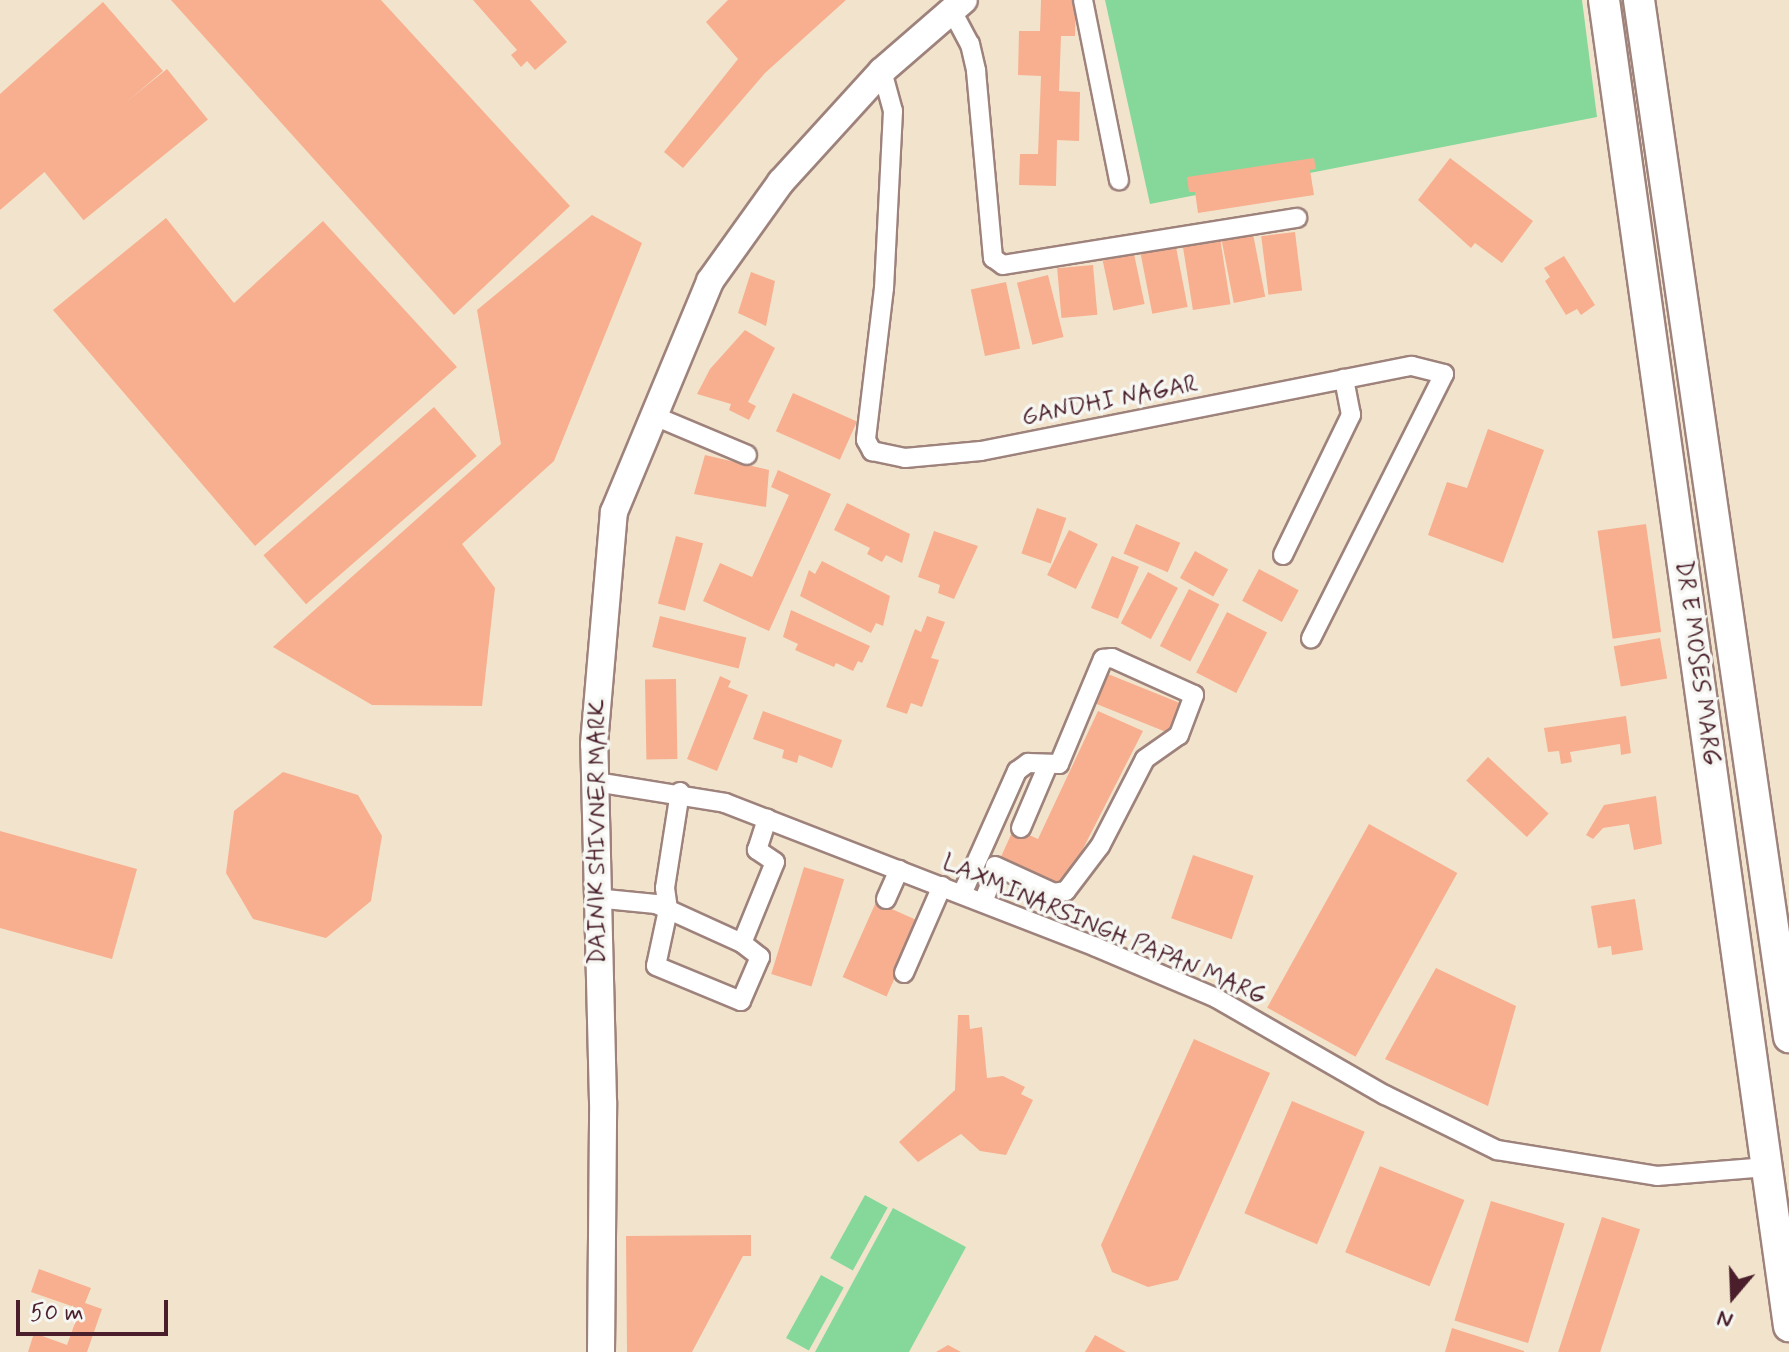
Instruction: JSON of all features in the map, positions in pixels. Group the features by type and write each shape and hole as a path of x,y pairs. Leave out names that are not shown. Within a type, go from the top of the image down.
{"main road":[{"name":"DR E MOSES MARG","path":"1604,0 1789,1326"},
{"name":"DR E MOSES MARG","path":"1639,0 1789,1037"},
{"name":"DAINIK SHIVNER MARK","path":"601,1352 603,1102 595,898 595,722 614,512 710,281 781,182 882,71 958,5"},
{"path":"1618,103 1652,100"},
{"path":"1690,613 1728,610"}],"street":[{"path":"1083,0 1119,180"},
{"path":"958,5 976,71 993,258 1003,265 1297,218"},
{"name":"GANDHI NAGAR","path":"882,71 893,111 884,288 866,440 872,451 905,458 981,451 1412,366 1444,374 1311,638"},
{"path":"1283,555 1351,415 1344,379"},
{"path":"652,415 747,455"},
{"path":"962,894 1017,771 1028,763 1047,767 1059,764 1105,657 1195,698 1174,742 1145,759 1100,846 1066,891 1054,893 994,873 983,902"},
{"path":"1021,828 1047,767"},
{"name":"LAXMINARSINGH PAPAN MARG","path":"596,782 680,792 767,819 1035,923 1216,998 1385,1095 1497,1150 1657,1176 1767,1167"},
{"path":"595,898 668,910 742,943 760,957 741,1001 662,972 656,959 668,910 665,888 680,792"},
{"path":"742,943 775,862 757,850 767,819"},
{"path":"886,899 899,870"},
{"path":"904,973 942,886"},
{"path":"1035,923 1044,901"}],"green space":[{"path":"1105,0 1582,0 1597,117 1150,204"},
{"path":"865,1195 888,1208 853,1271 830,1258"},
{"path":"893,1208 966,1247 909,1352 815,1352"},
{"path":"821,1275 844,1288 809,1351 786,1338"}],"building":[{"path":"171,0 381,0 570,206 454,315"},
{"path":"473,0 530,0 567,42 535,70 527,61 521,67 511,55 517,50"},
{"path":"728,0 846,0 765,73 683,168 664,152 738,59 706,22"},
{"path":"1041,0 1076,0 1075,36 1061,36 1059,91 1080,92 1079,141 1057,140 1056,186 1019,185 1020,154 1038,154 1041,76 1018,75 1019,31 1040,31"},
{"path":"103,2 163,71 0,210 0,94"},
{"path":"167,69 208,120 84,220 43,170"},
{"path":"1314,158 1316,169 1310,170 1314,195 1198,213 1195,192 1189,192 1187,177"},
{"path":"1450,158 1533,221 1502,263 1475,243 1471,248 1418,200"},
{"path":"592,215 642,243 554,461 462,544 495,588 482,706 372,705 273,647 501,444 477,310"},
{"path":"166,218 234,303 323,221 457,367 255,546 53,310"},
{"path":"1295,232 1302,291 1268,295 1261,236"},
{"path":"1253,234 1265,297 1234,303 1222,240"},
{"path":"1220,238 1230,304 1193,310 1182,244"},
{"path":"1176,247 1188,307 1152,314 1141,254"},
{"path":"1134,254 1145,304 1113,311 1103,261"},
{"path":"1564,256 1595,305 1581,315 1577,309 1566,315 1545,281 1550,277 1544,268"},
{"path":"1093,265 1097,315 1061,318 1057,268"},
{"path":"751,272 775,281 766,326 738,313"},
{"path":"1048,275 1063,337 1032,345 1017,283"},
{"path":"1006,282 1020,349 985,356 971,289"},
{"path":"745,330 775,348 748,402 756,406 749,420 729,410 731,404 697,394 710,369"},
{"path":"793,393 857,421 840,460 776,431"},
{"path":"434,407 477,456 306,604 263,555"},
{"path":"1488,429 1544,450 1503,563 1428,535 1447,482 1467,488"},
{"path":"705,455 769,470 766,507 694,494"},
{"path":"778,470 831,494 769,631 703,601 720,563 752,577 789,495 771,487"},
{"path":"847,503 910,534 902,563 886,555 882,562 867,554 870,548 834,530"},
{"path":"1037,508 1066,518 1051,563 1021,553"},
{"path":"1136,524 1180,543 1168,572 1123,553"},
{"path":"1646,524 1661,632 1613,639 1597,531"},
{"path":"1069,530 1098,544 1076,589 1047,575"},
{"path":"934,531 978,546 954,599 938,593 940,585 918,577"},
{"path":"676,536 703,543 685,611 658,604"},
{"path":"1195,551 1228,569 1213,597 1180,578"},
{"path":"1112,556 1139,567 1118,619 1091,608"},
{"path":"822,561 890,596 883,626 876,623 871,633 800,596 809,570 815,574"},
{"path":"1259,569 1299,590 1282,622 1242,601"},
{"path":"1148,572 1178,588 1151,639 1121,623"},
{"path":"1189,589 1219,604 1190,661 1160,646"},
{"path":"791,610 870,646 862,663 858,661 853,671 836,663 834,667 795,650 798,644 783,637"},
{"path":"1227,612 1267,632 1236,693 1196,673"},
{"path":"660,616 746,638 739,669 652,647"},
{"path":"927,616 945,622 931,658 939,660 922,707 911,703 907,714 886,707 915,629 921,632"},
{"path":"1660,638 1667,678 1621,687 1614,646"},
{"path":"1103,672 1186,705 1174,735 1091,702"},
{"path":"720,676 731,681 728,687 748,695 717,771 687,759"},
{"path":"676,679 677,759 646,760 645,680"},
{"path":"763,711 842,740 832,768 799,755 797,763 782,758 784,750 753,739"},
{"path":"1098,711 1143,731 1063,888 1000,859 1014,828 1038,839"},
{"path":"1626,716 1631,753 1621,755 1620,744 1570,752 1572,762 1561,764 1559,751 1548,752 1544,728"},
{"path":"1488,757 1549,814 1527,837 1466,780"},
{"path":"283,772 358,795 382,836 371,901 326,938 253,919 226,873 234,811"},
{"path":"1656,796 1662,844 1634,850 1629,824 1603,828 1593,839 1586,835 1604,805"},
{"path":"1369,824 1457,873 1356,1057 1267,1008"},
{"path":"0,831 137,869 112,959 0,928"},
{"path":"1193,855 1254,876 1232,939 1171,918"},
{"path":"804,867 844,879 811,986 771,974"},
{"path":"1635,899 1643,950 1612,955 1611,946 1598,948 1591,906"},
{"path":"876,902 920,922 886,996 843,977"},
{"path":"1436,968 1516,1006 1488,1106 1385,1059"},
{"path":"958,1015 969,1015 970,1029 982,1027 987,1078 1003,1076 1025,1087 1021,1094 1033,1100 1006,1155 980,1151 961,1134 918,1162 899,1142 955,1090"},
{"path":"1194,1039 1270,1073 1178,1280 1148,1287 1112,1272 1101,1245"},
{"path":"1292,1101 1365,1132 1317,1244 1244,1213"},
{"path":"1380,1166 1464,1200 1430,1286 1345,1252"},
{"path":"1491,1201 1565,1224 1528,1343 1454,1321"},
{"path":"1602,1217 1640,1229 1600,1352 1558,1352"},
{"path":"751,1235 751,1256 743,1256 692,1352 627,1352 626,1236"},
{"path":"39,1269 91,1288 85,1303 102,1309 87,1352 28,1352 34,1333 67,1345 80,1309 31,1292"},
{"path":"1452,1328 1524,1351 1524,1352 1445,1352"},
{"path":"1095,1335 1126,1352 1085,1352"},
{"path":"948,1345 961,1352 936,1352"}]}
